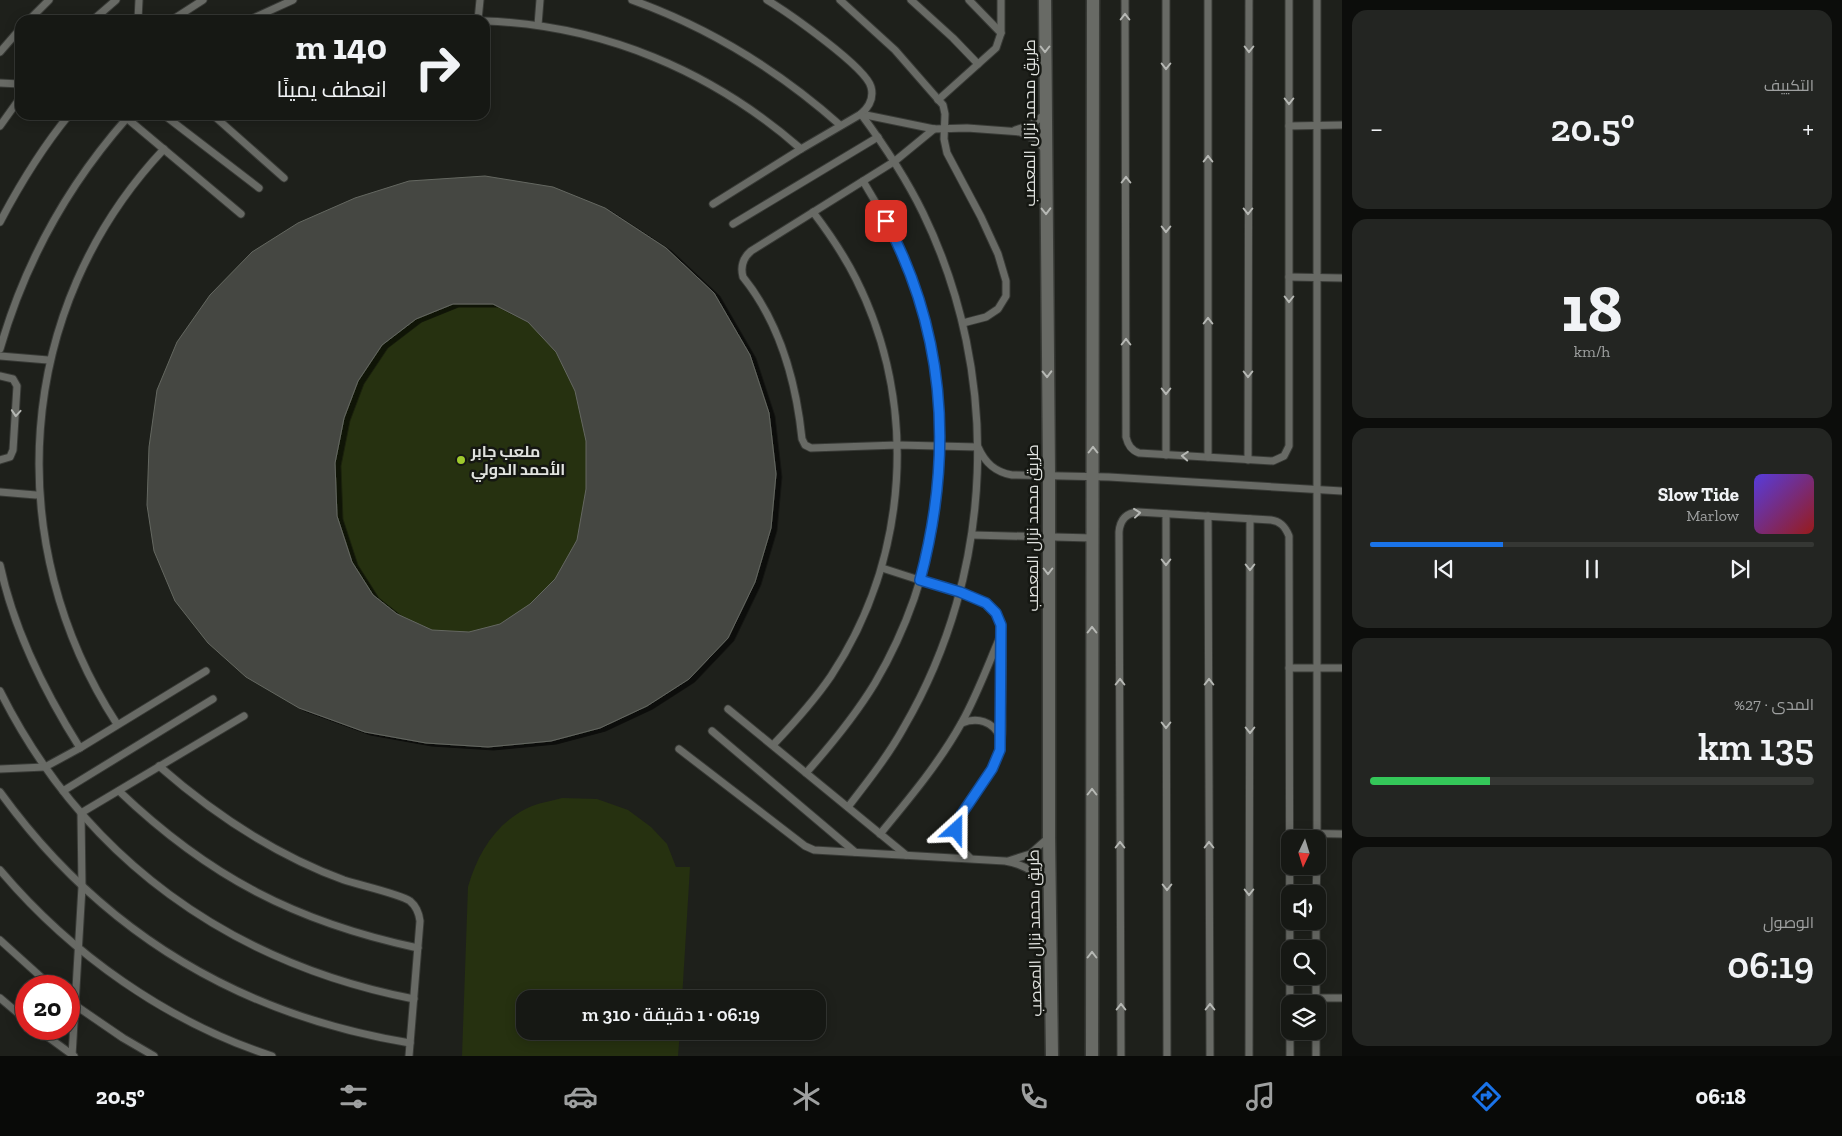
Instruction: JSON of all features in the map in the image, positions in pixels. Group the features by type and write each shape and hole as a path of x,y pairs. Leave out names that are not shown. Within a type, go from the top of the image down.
{"street":[{"name":"طريق محمد نزال المعصب","path":"1045,0 1049,475 1049,889 1052,1056"},
{"path":"1092,1056 1093,0"}],"lane":[{"path":"34,15 49,0"},
{"path":"99,15 116,0"},
{"path":"138,15 139,0"},
{"path":"180,15 202,0"},
{"path":"260,15 293,0"},
{"path":"478,15 480,0"},
{"path":"538,25 540,0"},
{"path":"632,0 685,22 732,46 789,83 840,124"},
{"path":"713,204 840,124 861,114 872,98 869,81 854,65 816,33 767,0"},
{"path":"840,0 872,27 895,50 944,109 944,146 998,254 1006,281 1006,296 998,309 986,317 963,323"},
{"path":"911,0 953,38 978,64"},
{"path":"969,0 1001,33"},
{"path":"938,100 996,48 1001,33 1001,0"},
{"path":"1126,0 1126,437 1130,447 1139,453 1273,461 1279,460 1288,452 1290,446 1289,0"},
{"path":"1166,0 1166,455"},
{"path":"1208,0 1208,458"},
{"path":"1248,460 1249,0"},
{"path":"1317,0 1317,830"},
{"path":"490,21 538,25 611,41 650,54 680,67 723,90 801,148"},
{"path":"0,52 15,35"},
{"path":"0,83 15,84"},
{"path":"0,126 15,105"},
{"path":"861,114 934,129 945,127 1014,130 1032,137 1045,150"},
{"path":"848,807 878,769 904,728 931,675 946,639 960,592 972,535 977,491 978,447 976,405 971,364 963,323 946,266 923,213 895,161 861,114"},
{"path":"1014,130 1031,125 1045,114"},
{"path":"0,222 37,158 65,120"},
{"path":"0,349 18,294 46,231 72,188 123,120"},
{"path":"129,120 241,214"},
{"path":"171,120 260,188"},
{"path":"219,120 284,178"},
{"path":"1289,126 1342,125"},
{"path":"934,129 895,161 751,251 744,258 742,267 743,277 769,318 786,356 796,396 803,442 811,448 898,445 978,447"},
{"path":"733,224 878,137"},
{"path":"117,724 100,701 81,666 59,611 43,553 36,495 36,434 48,360 67,299 92,245 125,195 164,149"},
{"path":"806,773 843,730 875,683 896,641 920,580 935,512 941,446 937,382 925,322 914,285 893,235 863,181"},
{"path":"773,745 813,701 847,651 863,618 882,568 894,515 898,445 890,379 876,328 852,271 829,233 813,212"},
{"path":"1290,276 1342,278"},
{"path":"0,356 48,360"},
{"path":"0,376 13,379 17,386 13,450 10,457 0,460"},
{"path":"978,447 985,460 996,470 1004,474 1093,476 1342,491"},
{"path":"0,492 36,495"},
{"path":"1121,1056 1119,526 1124,517 1133,512 1276,521 1284,526 1288,536 1289,830"},
{"path":"1166,514 1167,1056"},
{"path":"1208,516 1210,1056"},
{"path":"1249,1056 1250,519"},
{"path":"972,535 1092,538"},
{"path":"0,565 16,622 36,672 80,748"},
{"path":"882,568 978,599 992,608 999,619 1002,632 1001,739 996,760 958,822 956,839 959,846 970,858"},
{"path":"880,834 918,788 962,723 1002,632"},
{"path":"1289,668 1342,668"},
{"path":"0,769 45,767 80,748 206,671"},
{"path":"0,691 26,739 81,813 108,842 145,875 193,911 271,955 327,977 384,994 414,999"},
{"path":"63,791 213,699"},
{"path":"728,708 906,855"},
{"path":"81,813 244,716"},
{"path":"962,723 970,720 986,722 992,726 1001,739"},
{"path":"712,732 856,852"},
{"path":"679,749 805,846 814,850 1005,861 1030,870 1044,881 1049,889"},
{"path":"159,766 209,808 274,849 326,873 407,900 416,909 419,917 418,948 410,1056"},
{"path":"119,791 148,819 174,840 200,859 256,892 315,919 345,930 418,948"},
{"path":"0,792 32,834 82,887 116,916 164,950 206,976 286,1012 324,1025 410,1043"},
{"path":"75,975 82,887 81,813"},
{"path":"1326,835 1342,834"},
{"path":"1005,861 1030,854 1049,837"},
{"path":"0,870 43,916 78,948 120,979 163,1007 209,1031 272,1056"},
{"path":"1289,875 1290,995"},
{"path":"0,940 39,975"},
{"path":"0,998 15,1011"},
{"path":"1326,1000 1342,998"},
{"path":"80,1008 123,1038 154,1056"},
{"path":"52,1040 73,1055"},
{"path":"73,1040 73,1055"},
{"path":"1290,1040 1290,1056"},
{"path":"1316,1040 1316,1056"}],"green space":[{"name":"ملعب جابر الأحمد الدولي","path":"485,176 553,187 605,208 666,248 714,293 750,355 769,413 776,474 771,528 755,582 728,638 689,679 647,706 600,728 551,741 488,747 426,743 365,732 299,708 246,677 208,643 175,601 154,551 147,505 149,447 157,390 177,342 210,295 252,252 298,223 355,198 409,181"},
{"path":"562,798 597,799 628,810 651,827 667,844 676,867 690,867 683,990 516,990 516,1040 679,1040 678,1056 462,1056 468,887 472,874 483,850 499,829 520,812 540,803"}],"building":[{"name":"ملعب جابر الأحمد الدولي","path":"485,176 553,187 605,208 666,248 714,293 750,355 769,413 776,474 771,528 755,582 728,638 689,679 647,706 600,728 551,741 488,747 426,743 365,732 299,708 246,677 208,643 175,601 154,551 147,505 149,447 157,390 177,342 210,295 252,252 298,223 355,198 409,181","holes":["453,304 493,304 528,322 556,352 575,391 586,441 586,489 577,540 555,579 530,604 500,624 469,632 432,630 397,614 373,595 352,562 337,516 335,463 344,418 358,381 382,345 416,319"]}],"place":[{"name":"ملعب جابر الأحمد الدولي","path":"461,460"}],"route":[{"path":"886,221 906,263 925,322 937,382 940,413 941,446 935,512 920,580 960,592 986,603 996,613 1002,632 1000,750 992,769 961,815 956,830"}]}
